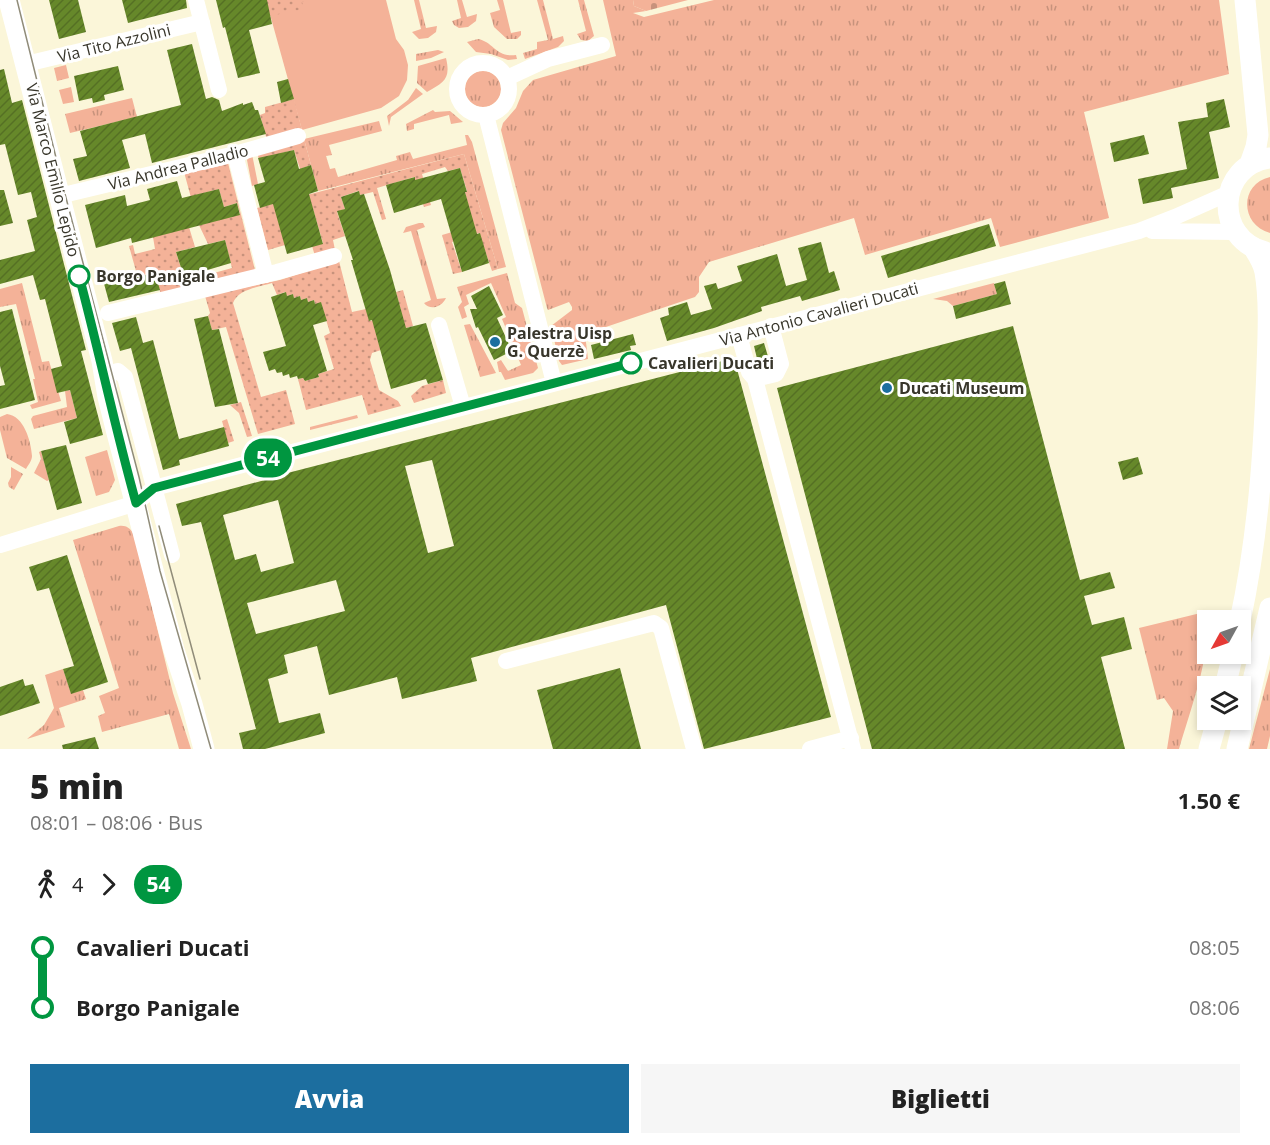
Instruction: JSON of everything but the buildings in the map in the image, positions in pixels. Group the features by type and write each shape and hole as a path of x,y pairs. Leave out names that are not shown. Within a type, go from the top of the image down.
{"main road":[{"name":"Via Marco Emilio Lepido","path":"9,0 108,397 174,650 204,749"},
{"path":"1242,610 1261,480 1266,407 1268,292 1261,259 1262,250 1236,232 1228,213 1229,193 1233,182 1250,164 1258,135 1245,0"},
{"path":"1250,164 1270,158"},
{"path":"1237,749 1268,640 1270,608"},
{"path":"1209,749 1214,730"}],"street":[{"path":"196,0 219,90"},
{"name":"Via Tito Azzolini","path":"26,64 202,22"},
{"path":"507,78 548,59 602,45"},
{"path":"484,63 499,68 507,78 509,90 506,101 495,112 486,115 471,112 460,102 457,87 460,75 469,67 484,63"},
{"path":"486,115 554,383"},
{"name":"Via Andrea Palladio","path":"59,196 235,154 298,136"},
{"path":"235,154 266,275"},
{"name":"Via Antonio Cavalieri Ducati","path":"136,503 154,488 1140,231 1229,193"},
{"name":"Via Antonio Cavalieri Ducati","path":"1140,231 1236,232"},
{"path":"108,313 334,256"},
{"path":"439,325 463,407"},
{"path":"755,379 776,374 781,364 771,326"},
{"path":"739,335 749,372 755,379 852,743 810,749"},
{"path":"104,375 118,371 125,377 172,555"},
{"path":"0,545 136,503"},
{"path":"506,661 654,623 661,628 694,749"}],"green space":[{"path":"266,0 386,0 396,39 404,50 408,65 407,80 399,96 381,108 302,130"},
{"path":"266,0 309,0 302,2 304,9 270,16"},
{"path":"414,0 419,0 426,28 437,26 436,32 428,38 419,39 412,32 421,29"},
{"path":"457,0 462,0 467,17 477,14 476,21 468,27 459,28 452,21 461,18"},
{"path":"497,0 503,0 511,33 521,31 517,39 507,39 494,27 490,13 500,10"},
{"path":"537,0 543,0 553,39 563,36 564,41 558,47 525,59 523,53 537,49 537,42 548,40"},
{"path":"578,0 584,0 594,36 588,41 581,40 577,34 586,31"},
{"path":"603,0 633,0 634,6 646,11 633,13 644,17 714,0 1219,0 1229,74 1084,112 1109,218 1000,247 991,218 865,255 854,218 709,262 699,277 699,292 695,297 585,334 588,359 562,365 559,361 551,326 572,310 572,307 569,302 548,310 547,308 501,130 503,123 516,108 523,91 533,80 616,56"},
{"path":"633,0 688,0 646,11 634,6"},
{"path":"478,39 488,43 499,52 516,55 517,59 508,60 476,52 467,42"},
{"path":"438,50 444,52 416,61 416,54"},
{"path":"446,58 448,71 445,79 427,92 417,83 418,66"},
{"path":"66,65 69,78 57,81 54,68"},
{"path":"483,71 496,76 501,89 496,102 483,107 470,102 465,89 470,76"},
{"path":"71,87 74,102 63,104 59,90"},
{"path":"416,88 423,94 391,117 389,126 387,116 408,100"},
{"path":"132,98 137,117 70,133 65,114"},
{"path":"294,99 302,130 267,140 260,115 265,113 265,107"},
{"path":"433,110 435,112 450,111 463,122 451,124 449,115 414,124 414,129 407,131 406,124"},
{"path":"379,121 382,131 329,145 332,155 326,156 330,169 335,168 338,177 397,160 396,156 410,152 413,159 467,145 465,135 468,135 472,142 506,267 498,269 464,154 318,191 304,139"},
{"path":"304,139 311,165 300,169 294,150 259,159 257,153"},
{"path":"252,154 258,184 252,186 247,160"},
{"path":"464,154 498,269 492,271 479,233 452,242 462,272 453,274 442,235 473,226 465,192 467,191 460,168 448,171 445,167 422,174 431,205 424,207 414,177 377,188 386,219 382,220 373,192 360,195 358,191 341,197 345,209 337,212 345,236 333,240 335,250 315,256 312,246 323,243 313,209 285,245 268,250 257,208"},
{"path":"228,163 255,270 161,295 155,273 141,276 139,270 136,271 129,246 133,245 135,254 155,249 153,237 189,227 195,247 176,252 185,281 232,268 225,240 208,244 199,225 240,214 237,203 224,207 219,189 196,195 196,216 184,172"},
{"path":"1270,177 1270,233 1260,229 1253,222 1247,205 1248,196 1253,188 1260,181"},
{"path":"423,223 425,227 417,230 437,299 446,298 436,307 429,307 424,303 431,300 411,231 403,233 406,227"},
{"path":"339,261 352,312 366,309 370,321 401,311 396,292 403,290 413,326 377,336 381,350 372,353 370,360 379,390 398,401 401,406 368,415 362,395 306,410 298,379 303,378 305,381 334,369 324,336 330,333 321,303 315,304 314,300 308,302 307,298 301,300 300,296 294,298 293,294 287,296 285,292 277,295 272,283 244,292 233,303 261,397 286,390 295,424 258,434 226,327 212,330 205,296 280,280"},
{"path":"507,273 515,303 522,308 538,368 533,373 505,380 499,372 497,362 501,360 508,371 521,365 502,319 506,317 491,283 466,295 469,304 464,307 467,317 462,319 458,307 462,302 457,287"},
{"path":"22,283 42,362 49,361 61,401 32,409 30,405 38,402 33,379 35,379 16,304 0,307 0,289"},
{"path":"994,283 997,294 953,306 947,301 933,299"},
{"path":"470,324 496,373 480,377 464,325"},
{"path":"443,380 446,393 414,403 411,396 422,386"},
{"path":"70,390 77,418 34,429 31,419 33,416 67,407 65,391"},
{"path":"241,402 252,436 247,437 239,413 230,405"},
{"path":"7,414 18,419 26,430 32,456 26,469 7,458 0,430 0,417"},
{"path":"357,415 358,418 310,430 310,427"},
{"path":"227,419 234,441 228,443 222,421"},
{"path":"107,450 115,480 109,492 96,496 85,457"},
{"path":"41,451 49,480 47,481 34,473 41,459 39,452"},
{"path":"11,467 23,474 14,490 9,487 8,483 11,477"},
{"path":"119,526 129,529 135,538 173,693 191,749 179,749 169,714 102,732 98,716 105,713 99,696 119,688 73,540"},
{"path":"1197,614 1197,664 1203,664 1200,676 1197,676 1197,688 1179,749 1167,749 1173,711 1164,698 1157,700 1139,628"},
{"path":"63,669 71,693 83,690 86,699 59,708 65,727 27,739 44,725 54,708 45,675"},
{"path":"1270,669 1270,736 1267,749 1249,749"}],"tram line":[{"path":"17,0 139,477 160,571 211,749"},
{"path":"159,526 200,679"}],"bus line":[{"name":"54","path":"79,276 104,368 108,397 136,503 154,488 631,363"}],"place":[{"name":"Borgo Panigale","path":"79,276"},
{"name":"Palestra Uisp G. Querzè","path":"495,342"},
{"name":"Cavalieri Ducati","path":"631,363"},
{"name":"Ducati Museum","path":"887,388"}]}
